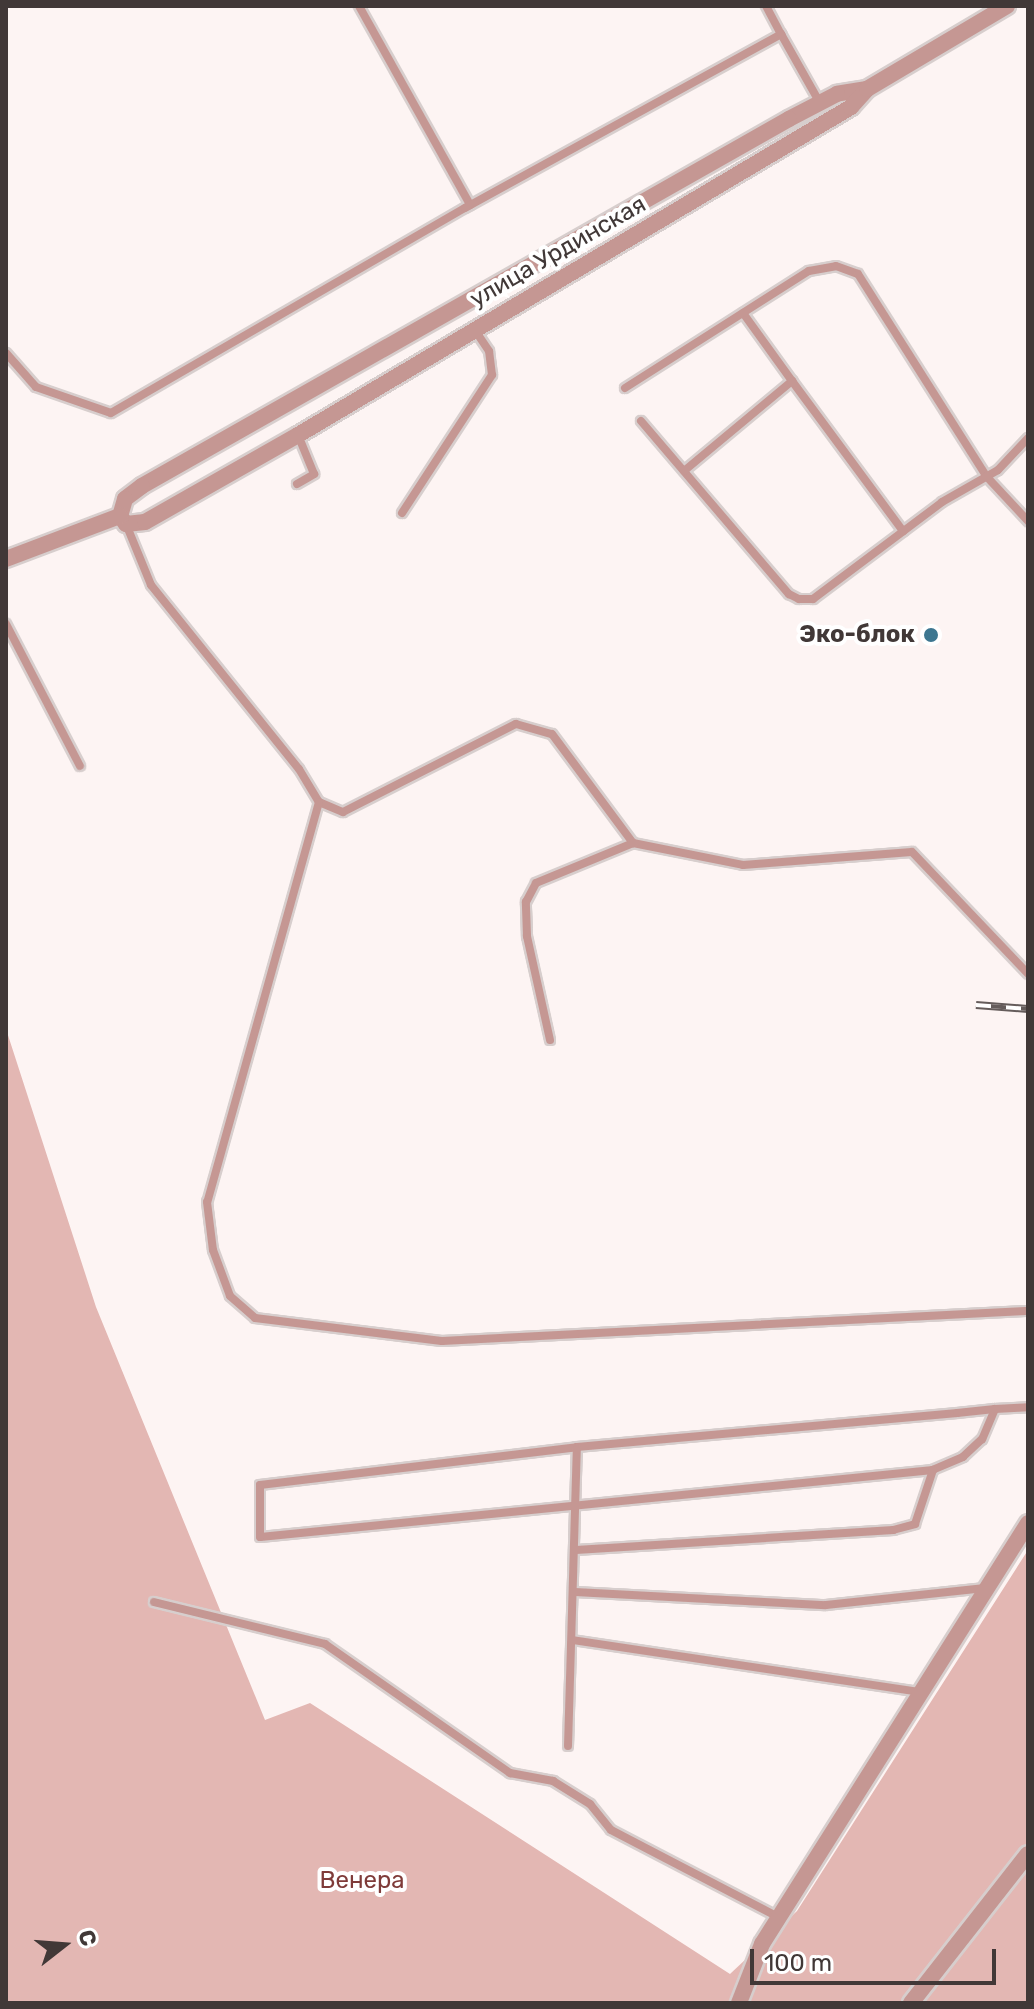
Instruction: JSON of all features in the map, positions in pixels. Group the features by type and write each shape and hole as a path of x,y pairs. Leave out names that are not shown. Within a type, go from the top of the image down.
{"street":[{"name":"улица Урдинская","path":"6,559 123,520 145,522 298,435 831,119 851,107 867,89 1007,6"},
{"path":"123,520 125,499 142,486 820,104 867,89"},
{"path":"739,2003 762,1944 1028,1523"},
{"path":"911,2003 1028,1854"}],"lane":[{"path":"359,6 470,205"},
{"path":"766,6 831,119"},
{"path":"6,353 36,387 111,413 470,205 781,34"},
{"path":"625,388 809,271 836,266 858,274 986,476 1028,521"},
{"path":"743,313 903,531"},
{"path":"402,513 492,375 489,351 475,329"},
{"path":"684,471 792,381"},
{"path":"641,421 789,594 799,599 813,599 903,531 986,476 1028,438"},
{"path":"297,484 314,474 298,435"},
{"path":"123,520 151,585 299,769 319,802 343,812 516,724 552,734 633,843"},
{"path":"6,624 80,766"},
{"path":"319,802 207,1202 213,1250 230,1296 255,1318 442,1341 1025,1311"},
{"path":"550,1040 527,936 526,902 536,883 633,843 743,865 912,852 1028,974"},
{"path":"995,1409 982,1439 963,1457 933,1470 260,1537 260,1485 577,1447 995,1409 1028,1407"},
{"path":"568,1746 579,1503 577,1447"},
{"path":"576,1550 893,1530 915,1524 933,1470"},
{"path":"575,1592 826,1605 988,1588"},
{"path":"154,1602 325,1644 510,1773 553,1781 590,1804 611,1830 779,1917"},
{"path":"572,1640 923,1692"}],"green space":[{"name":"Венера","path":"6,1029 96,1307 265,1720 310,1703 730,1974 797,1911 1028,1550 1028,2003 6,2003"}],"railway":[{"path":"976,1005 1028,1009"}],"place":[{"name":"Эко-блок","path":"931,635"}]}
